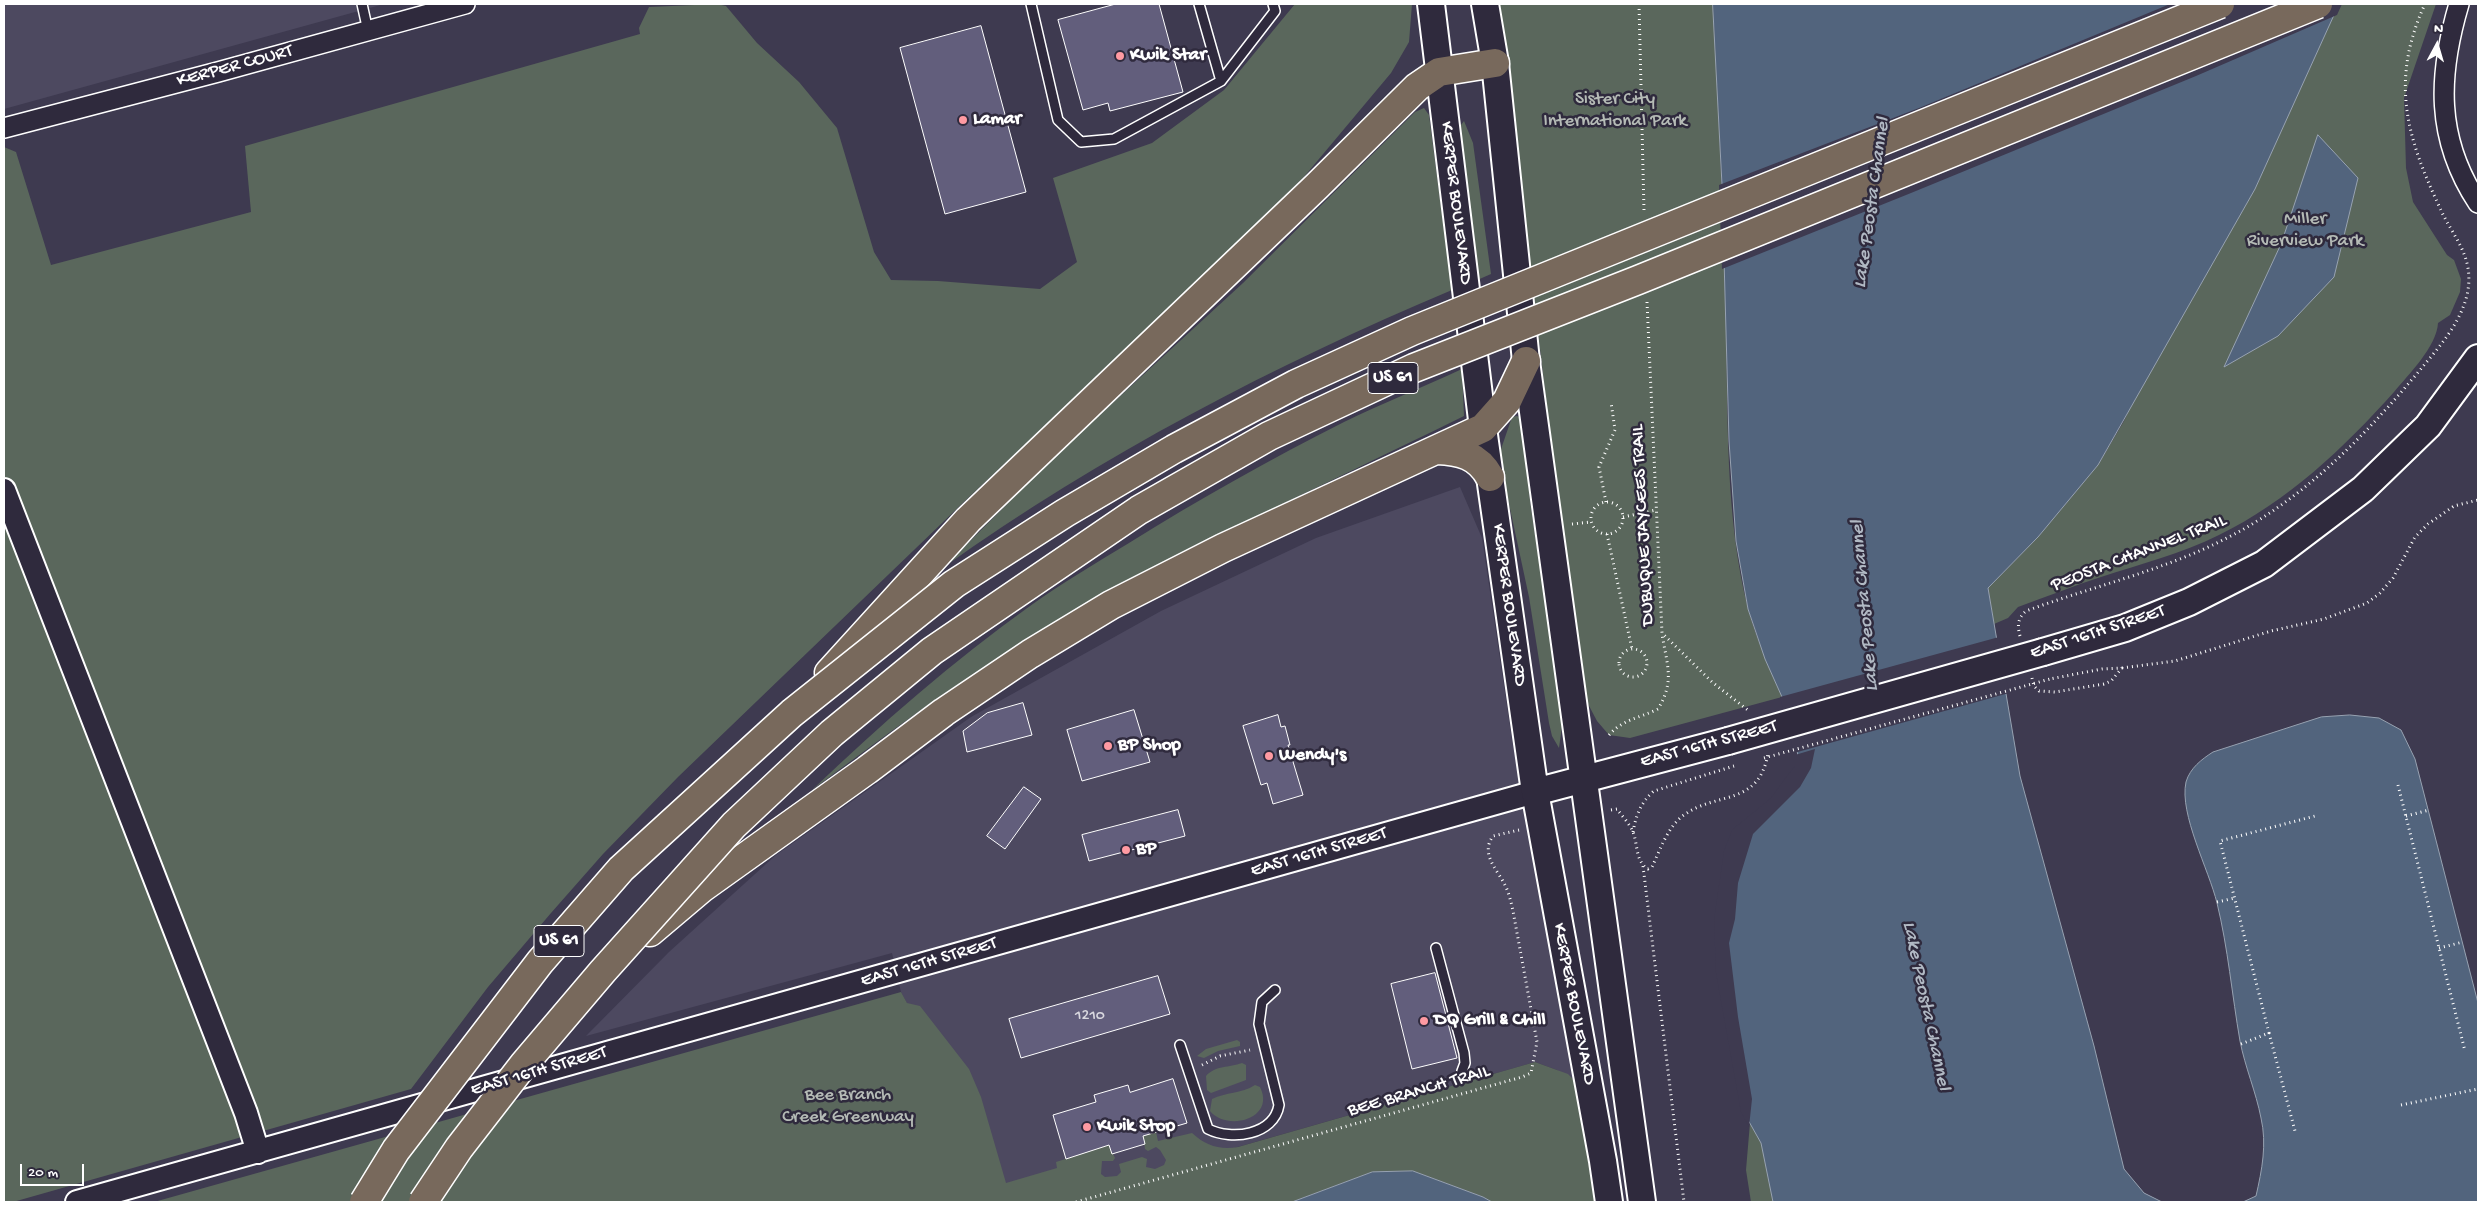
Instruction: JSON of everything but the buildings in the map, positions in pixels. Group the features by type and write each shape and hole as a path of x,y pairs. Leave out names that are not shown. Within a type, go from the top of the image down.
{"highway":[{"name":"US 61","path":"364,1202 396,1150 540,962 621,869 792,712 954,584 1090,498 1174,449 1296,384 1412,331 2220,4"},
{"name":"US 61","path":"424,1202 458,1148 524,1064 603,971 734,825 832,733 932,651 1139,510 1270,436 1414,368 1638,280 2318,4"},
{"path":"792,712 968,520 1317,186 1394,108 1417,87 1439,72 1495,63"},
{"path":"603,971 702,888 867,770 944,712 1030,654 1128,596 1223,548 1483,428 1507,401 1526,361"},
{"path":"1436,450 1468,455 1480,462 1490,477"}],"main road":[{"name":"KERPER BOULEVARD","path":"1431,4 1483,428 1535,792 1604,1161 1608,1202"},
{"name":"KERPER BOULEVARD","path":"1485,4 1495,63 1526,361 1642,1202"},
{"name":"EAST 16TH STREET","path":"1535,792 1728,741 2032,646 2125,628 2190,602 2264,564 2363,489 2428,426 2478,358"}],"street":[{"name":"KERPER COURT","path":"4,128 465,4"},
{"path":"2459,4 2448,40 2443,79 2444,109 2456,159 2467,186 2478,203"},
{"path":"4,490 246,1113 258,1152"},
{"name":"EAST 16TH STREET","path":"77,1202 1535,792"}],"lane":[{"path":"362,4 368,31"},
{"path":"1031,4 1058,120 1081,142 1114,139 1222,81 1274,11 1273,4"},
{"path":"1199,4 1222,81"},
{"path":"1436,948 1464,1053 1465,1063 1462,1071"},
{"path":"1180,1045 1208,1130 1232,1136 1269,1125 1278,1116 1279,1105 1259,1024 1259,1011 1262,1002 1275,990"}],"path":[{"path":"1639,4 1645,215"},
{"name":"PEOSTA CHANNEL TRAIL","path":"2032,646 2018,625 2020,616 2026,611 2197,552 2258,521 2286,501 2347,452 2446,340 2466,304 2469,276 2461,247 2445,220 2420,161 2404,98 2405,69 2419,18 2425,4"},
{"name":"DUBUQUE JAYCEES TRAIL","path":"1647,293 1662,633 1712,682 1755,715"},
{"path":"1606,502 1599,467 1615,430 1611,402"},
{"path":"1763,758 2050,679 2102,669 2175,661 2271,631 2332,617 2367,603 2380,593 2393,578 2415,537 2428,524 2454,506 2478,500"},
{"path":"1606,502 1619,508 1623,517 1617,531 1607,534 1597,531 1591,522 1591,516 1596,506 1606,502"},
{"path":"1623,517 1656,510"},
{"path":"1568,524 1591,522"},
{"path":"1607,534 1632,649"},
{"path":"1609,734 1616,726 1627,720 1658,710 1664,700 1668,689 1669,677 1662,633"},
{"path":"1632,649 1641,652 1647,664 1641,675 1632,678 1623,674 1619,661 1623,653 1632,649"},
{"path":"2032,677 2034,686 2038,691 2055,692 2104,684 2111,681 2122,668"},
{"path":"1643,866 1652,867 1670,831 1685,814 1742,793 1762,777 1768,753"},
{"path":"1633,833 1636,818 1645,799 1654,791 1735,766"},
{"path":"2398,785 2466,1051"},
{"path":"1616,809 1633,833 1639,858 1643,866 1684,1202"},
{"path":"2406,816 2428,810"},
{"path":"2295,1131 2220,841 2315,816"},
{"name":"BEE BRANCH TRAIL","path":"1076,1202 1522,1077 1531,1072 1535,1062 1537,1042 1509,893 1493,867 1488,850 1488,843 1493,836"},
{"path":"2217,902 2235,898"},
{"path":"2440,948 2463,942"},
{"path":"2241,1044 2269,1033"},
{"path":"1188,1070 1207,1064 1220,1056 1242,1053 1264,1044"},
{"path":"2401,1105 2478,1089"}],"shaded area":[{"path":"4,4 384,4 4,109"},
{"path":"1460,487 1482,538 1512,740 1575,1081 1557,1070 1535,1062 1045,1202 1009,1202 901,992 892,953 586,1036 669,952 776,855 971,717 1161,611 1316,538"}],"green space":[{"path":"717,4 726,6 757,43 799,82 837,128 874,252 891,280 938,281 1040,289 1077,262 1053,178 1152,143 1224,90 1295,4 1412,4 1409,42 1391,73 1303,178 1219,262 967,499 678,777 603,854 551,913 488,987 411,1089 13,1202 4,1202 4,147 16,152 51,265 251,212 245,146 640,34 639,28 649,7"},
{"name":"Sister City International Park","path":"1499,4 1713,4 1722,203 1731,503 1735,539 1751,620 1782,697 1630,738 1609,735 1597,721 1587,702 1561,525"},
{"name":"Miller Riverview Park","path":"2330,4 2436,4 2404,98 2406,168 2413,202 2447,255 2454,260 2461,279 2460,292 2450,315 2438,323 2433,341 2428,350 2375,413 2335,453 2268,507 2205,542 2091,580 2018,607 2008,618 1994,624 1988,588 2038,537 2098,465 2124,421 2272,103"},
{"path":"1424,108 1429,115 1452,290 1320,349 1190,415 1065,487 944,567 1056,455 1243,283 1415,112"},
{"path":"1464,121 1473,143 1491,274 1475,281 1462,144 1461,125"},
{"path":"1462,369 1464,416 1244,523 1082,608 973,674 812,790 864,741 945,671 1001,627 1067,581 1182,511 1289,450 1344,422"},
{"path":"1517,416 1521,418 1531,508 1563,719 1559,748 1552,736 1549,723 1529,597 1500,462 1500,452 1512,417"},
{"name":"Bee Branch Creek Greenway","path":"901,992 907,1003 920,1006 969,1069 981,1097 1006,1183 1057,1168 1056,1162 1109,1145 1115,1158 1113,1161 1102,1161 1101,1174 1105,1177 1117,1176 1121,1172 1119,1164 1142,1157 1147,1159 1146,1167 1155,1169 1164,1165 1166,1160 1156,1147 1148,1151 1145,1149 1143,1136 1156,1132 1158,1141 1192,1133 1214,1146 1225,1148 1238,1147 1535,1062 1568,1074 1575,1081 1595,1202 1492,1202 1413,1171 1372,1172 1292,1202 154,1202"},
{"path":"1237,1040 1240,1042 1240,1046 1218,1051 1204,1058 1197,1056 1206,1049"},
{"path":"1242,1063 1246,1065 1246,1080 1211,1093 1207,1090 1206,1076 1210,1072 1218,1068"},
{"path":"1255,1085 1260,1087 1263,1098 1261,1107 1256,1114 1247,1119 1227,1121 1210,1111 1212,1099"},
{"path":"1752,1099 1783,1202 1751,1202 1746,1170"}],"water":[{"name":"Lake Peosta Channel","path":"1713,4 2339,4 2255,189 2098,465 2038,537 1988,588 2020,776 2094,1046 2124,1169 2144,1193 2162,1202 1773,1202 1761,1143 1743,1111 1727,1025 1726,851 1773,799 1797,767 1798,755 1782,697 1765,659 1748,609 1736,541 1729,441 1722,185"},
{"path":"2318,135 2358,178 2334,277 2278,336 2224,367 2281,244"},
{"path":"2350,715 2379,718 2401,730 2415,759 2478,1003 2478,1202 2243,1202 2256,1196 2263,1157 2263,1128 2240,1041 2217,903 2187,810 2186,782 2193,768 2213,752 2321,717"},
{"path":"1413,1171 1492,1202 1292,1202 1372,1172"}],"pier":[{"path":"2170,4 2342,4 2337,15 2196,76 1722,269 1719,185 1919,108"},
{"path":"1999,637 2009,693 1794,753 1780,697"},
{"path":"1815,749 1811,768 1800,787 1753,834 1738,883 1735,919 1729,943 1738,1017 1752,1099 1749,1127 1741,1112 1716,973 1714,920 1724,851 1732,830 1771,798 1795,766 1795,755"}],"place":[{"name":"Kwik Star","path":"1120,56"},
{"name":"Lamar","path":"963,120"},
{"name":"BP Shop","path":"1108,746"},
{"name":"Wendy's","path":"1269,756"},
{"name":"BP","path":"1126,850"},
{"name":"DQ Grill & Chill","path":"1424,1021"},
{"name":"Kwik Stop","path":"1087,1127"}]}
